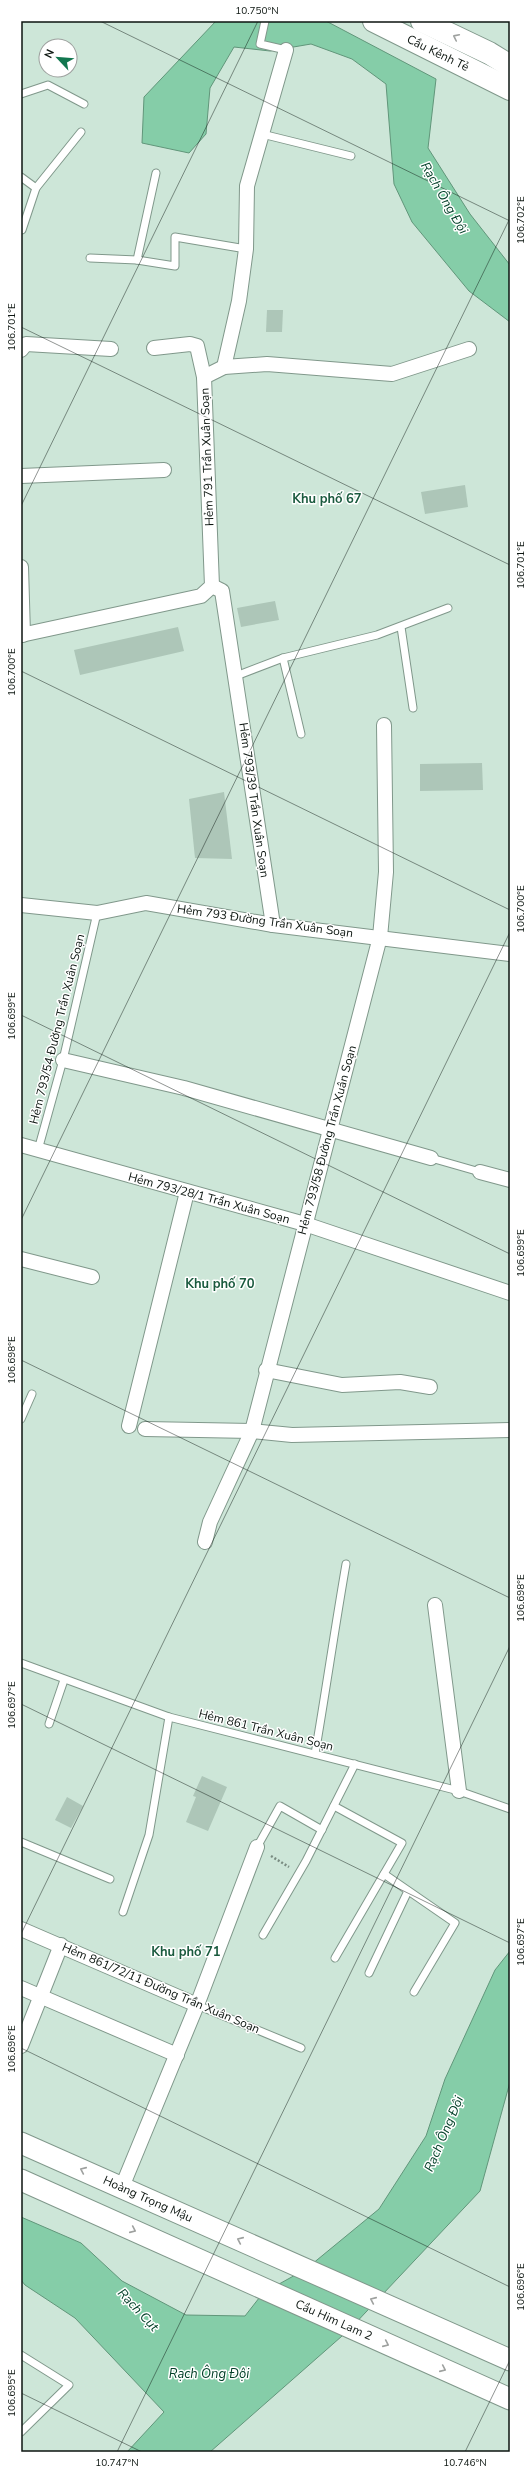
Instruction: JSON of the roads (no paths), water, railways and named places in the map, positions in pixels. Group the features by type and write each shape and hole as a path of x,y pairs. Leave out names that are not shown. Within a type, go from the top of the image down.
{"main road":[{"name":"Cầu Kênh Tẻ","path":"374,21 510,89"},
{"name":"Cầu Kênh Tẻ","path":"422,21 510,66"},
{"name":"Hoàng Trọng Mậu","path":"21,2142 421,2322 510,2360"},
{"path":"21,2180 108,2219 122,2188"},
{"name":"Cầu Him Lam 2","path":"108,2219 510,2399"}],"street":[{"path":"224,367 240,301 246,249 247,186 286,50"},
{"path":"21,349 26,344 111,348"},
{"path":"154,348 190,344 197,346 204,377"},
{"name":"Hẻm 791 Trần Xuân Soạn","path":"212,586 204,377 224,367 267,364 392,374 469,348"},
{"path":"21,476 164,470"},
{"path":"21,567 22,635 201,596 212,586"},
{"name":"Hẻm 793/39 Trần Xuân Soạn","path":"212,586 222,591 273,925"},
{"name":"Hẻm 793/58 Đường Trần Xuân Soạn","path":"205,1542 213,1515 252,1431 266,1370 380,938 386,872 384,725"},
{"name":"Hẻm 793 Đường Trần Xuân Soạn","path":"21,905 97,913 146,903 273,925 510,954"},
{"path":"63,1060 184,1088 431,1158"},
{"name":"Hẻm 793/28/1 Trần Xuân Soạn","path":"21,1145 305,1224 510,1293"},
{"path":"480,1172 510,1180"},
{"path":"129,1426 188,1192"},
{"path":"21,1259 92,1277"},
{"path":"266,1370 342,1385 400,1382 430,1387"},
{"path":"145,1429 252,1431 292,1435 510,1430"},
{"path":"435,1605 458,1791"},
{"path":"122,2188 197,2005 257,1848"},
{"name":"Hẻm 861/72/11 Đường Trần Xuân Soạn","path":"21,1929 197,2005"},
{"path":"21,2046 61,1946"},
{"path":"21,1988 177,2055"}],"lane":[{"path":"265,21 260,44 286,50"},
{"path":"21,94 48,85 84,104"},
{"path":"22,230 36,188 81,132"},
{"path":"262,134 351,156"},
{"path":"137,260 156,173"},
{"path":"21,177 36,188"},
{"path":"90,258 137,260 175,266 175,238 246,249"},
{"path":"236,676 283,658 377,636 448,608"},
{"path":"401,627 414,708"},
{"path":"283,658 301,734"},
{"name":"Hẻm 793/54 Đường Trần Xuân Soạn","path":"38,1150 63,1060 97,913"},
{"path":"431,1158 480,1172"},
{"path":"21,1419 32,1394"},
{"path":"315,1754 334,1648 336,1625 346,1564"},
{"name":"Hẻm 861 Trần Xuân Soạn","path":"21,1663 64,1680 169,1717 458,1791 510,1809"},
{"path":"49,1724 64,1680"},
{"path":"124,1912 149,1835 169,1717"},
{"path":"263,1935 300,1873 355,1764"},
{"path":"257,1848 280,1806 322,1830"},
{"path":"334,1806 402,1843 334,1958"},
{"path":"21,1842 110,1880"},
{"path":"384,1874 454,1923 414,1992"},
{"path":"369,1974 408,1891"},
{"name":"Hẻm 861/72/11 Đường Trần Xuân Soạn","path":"197,2005 301,2048"},
{"path":"21,2355 69,2385 21,2432"}],"water":[{"name":"Rạch Ông Đội","path":"216,21 326,21 436,79 428,148 470,214 510,265 510,322 469,291 412,222 394,184 386,84 352,59 311,44 270,51 234,47 210,88 206,134 189,153 142,143 144,97"},
{"name":"Rạch Ông Đội","path":"510,1951 510,2082 480,2191 350,2329 210,2452 127,2452 164,2412 75,2318 25,2285 21,2280 21,2217 81,2243 122,2281 186,2315 245,2316 263,2293 306,2269 379,2209 426,2136 445,2079 495,1970"}],"district":[{"name":"Khu phố 67","path":"327,499"},
{"name":"Khu phố 70","path":"220,1284"},
{"name":"Khu phố 71","path":"186,1952"}],"water label":[{"name":"Rạch Cụt","path":"138,2310"}]}
